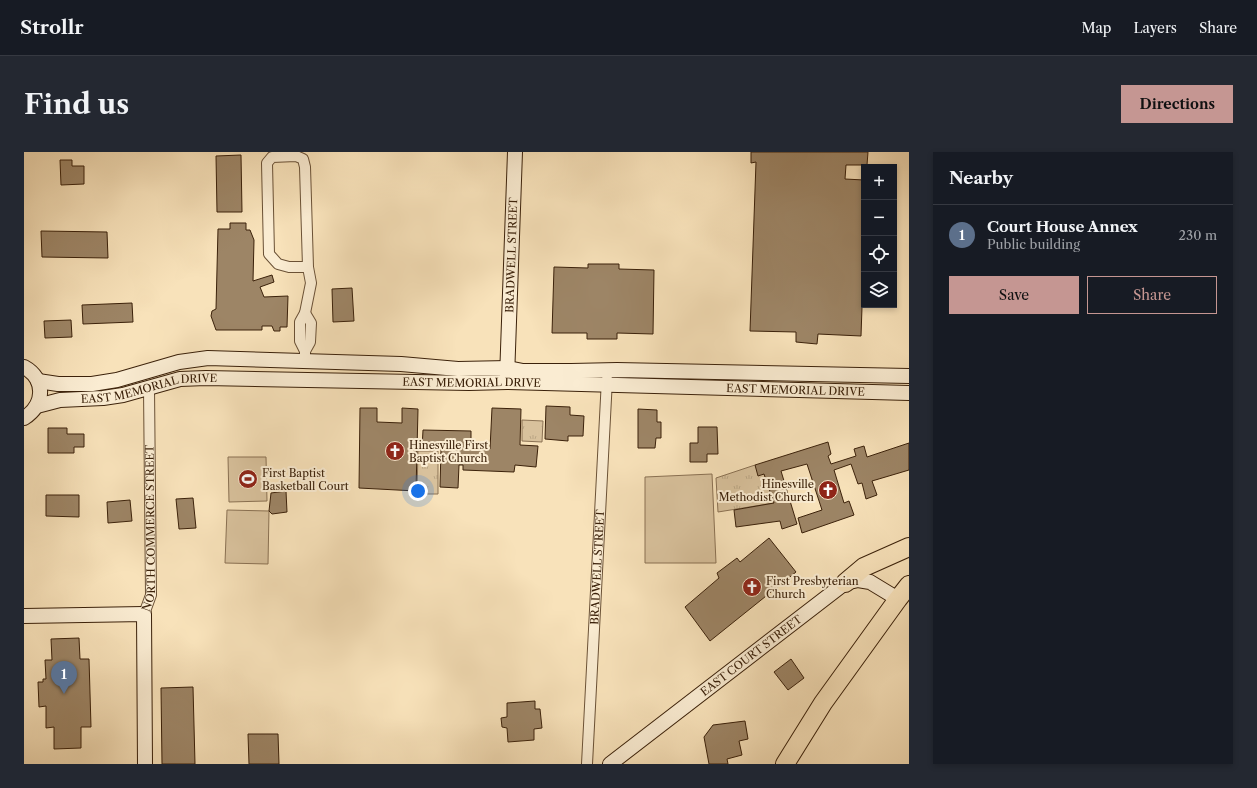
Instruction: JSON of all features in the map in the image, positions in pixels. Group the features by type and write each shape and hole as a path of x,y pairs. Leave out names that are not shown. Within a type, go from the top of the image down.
{"highway":[{"path":"846,583 864,568 909,547"},
{"path":"785,764 823,703 903,592"}],"main road":[{"name":"BRADWELL STREET","path":"507,375 515,152"},
{"name":"EAST MEMORIAL DRIVE","path":"38,381 58,384 98,383 117,380 179,362 208,358 305,356 458,369 606,385 909,392"},
{"path":"24,367 31,371 38,381 40,390 40,398 37,406 24,418"},
{"name":"EAST MEMORIAL DRIVE","path":"37,406 60,400 103,398 123,395 180,379 206,378 454,382 507,375 523,371 608,370 909,376"},
{"path":"846,583 858,580 903,592"},
{"name":"EAST COURT STREET","path":"610,764 846,583"},
{"path":"24,616 144,614"},
{"name":"NORTH COMMERCE STREET","path":"144,614 146,764"}],"street":[{"path":"305,356 310,342 311,323 306,313 311,283 308,266 305,167 303,159 296,156 272,157 267,163 269,254 278,264 289,267 308,266"},
{"name":"BRADWELL STREET","path":"587,764 608,370"},
{"name":"NORTH COMMERCE STREET","path":"144,614 151,595 149,388"}],"green space":[{"path":"522,420 543,421 542,442 522,441"},
{"path":"418,451 438,451 438,494 417,494"},
{"name":"First Baptist Basketball Court","path":"228,457 266,457 267,501 229,502"},
{"path":"755,465 764,474 774,503 718,512 716,478"},
{"path":"712,474 716,563 645,563 645,477"},
{"path":"227,510 269,511 268,564 225,563"}],"building":[{"path":"751,152 868,152 867,164 846,165 845,179 861,180 861,336 818,334 817,344 796,342 796,332 750,331 756,162 751,163"},
{"path":"241,155 242,212 217,212 216,156"},
{"path":"60,160 72,160 72,166 84,166 84,184 61,185"},
{"path":"230,223 246,223 246,230 250,230 254,240 253,281 272,275 274,282 260,287 264,297 288,296 287,327 280,327 280,331 274,331 272,326 262,326 262,330 216,330 211,316 212,311 216,309 218,229 230,229"},
{"path":"41,231 107,232 108,258 42,257"},
{"path":"588,264 619,264 619,269 654,270 653,334 617,333 617,339 587,339 587,333 552,333 554,267 588,268"},
{"path":"352,288 354,321 333,322 332,289"},
{"path":"132,303 133,322 83,324 82,305"},
{"path":"71,320 72,337 45,338 44,321"},
{"path":"546,406 570,407 570,415 584,416 583,436 568,436 568,441 545,439"},
{"path":"360,408 377,408 377,422 402,423 402,408 418,409 416,491 359,488"},
{"path":"492,408 521,409 520,445 538,446 536,467 515,465 514,472 463,470 463,465 459,465 458,488 440,487 441,449 422,449 423,430 471,431 471,447 490,449"},
{"path":"638,409 657,410 657,422 661,422 661,438 656,438 655,448 638,448"},
{"path":"698,427 717,427 718,454 707,454 707,462 690,462 690,443 698,443"},
{"path":"48,428 67,428 67,434 84,434 84,447 74,447 74,453 48,453"},
{"name":"Hinesville Methodist Church","path":"828,442 831,454 828,456 831,464 856,456 854,449 864,446 867,457 909,443 909,470 872,481 877,495 866,499 862,483 858,484 851,464 834,470 844,503 849,501 854,515 802,533 798,518 822,510 807,464 781,471 797,524 782,529 780,521 736,527 734,510 774,503 764,474 758,476 755,465"},
{"path":"286,491 287,512 272,514 269,511 271,493"},
{"path":"46,495 79,495 79,517 46,516"},
{"path":"193,498 196,528 179,529 176,499"},
{"path":"130,500 132,521 108,523 107,502"},
{"path":"769,538 796,572 710,641 685,607 719,578 717,573 737,558 740,562"},
{"path":"79,638 80,659 89,659 91,727 81,727 81,748 54,749 54,727 46,728 46,706 39,707 38,682 43,682 43,679 46,679 45,660 52,660 51,639"},
{"path":"791,659 804,678 788,690 774,672"},
{"path":"193,687 195,764 162,764 161,688"},
{"path":"535,701 535,709 540,709 542,728 534,729 534,740 508,742 507,728 502,727 501,718 507,717 507,703"},
{"path":"745,721 748,739 739,741 742,755 727,759 728,764 709,764 704,737 713,725"},
{"path":"248,734 278,734 279,764 249,764"}],"place":[{"name":"Hinesville First Baptist Church","path":"395,451"},
{"name":"First Baptist Basketball Court","path":"248,479"},
{"name":"Hinesville Methodist Church","path":"828,490"},
{"name":"First Presbyterian Church","path":"752,587"},
{"name":"Court House Annex","path":"64,694"}]}
